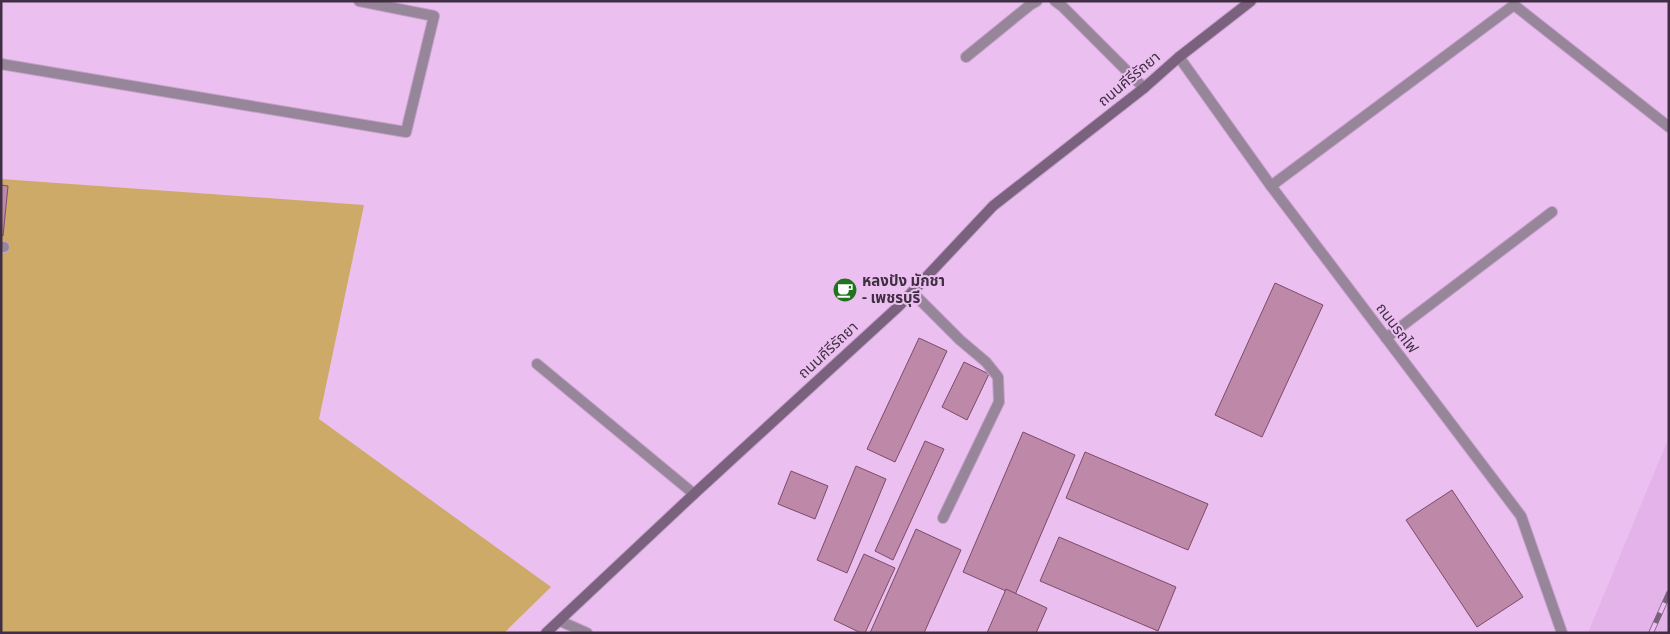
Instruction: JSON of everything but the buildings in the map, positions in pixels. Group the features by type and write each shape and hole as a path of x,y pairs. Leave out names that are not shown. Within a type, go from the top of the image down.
{"street":[{"path":"1,64 406,132 434,16 359,1"},
{"path":"966,57 1037,1"},
{"path":"1055,1 1144,88"},
{"name":"ถนนคีรีรัถยา","path":"546,633 912,292 993,206 1144,88 1179,57 1251,1"},
{"path":"1271,186 1514,5 1669,127"},
{"name":"ถนนรถไฟ","path":"1179,57 1271,186 1521,516 1562,633"},
{"path":"1386,338 1552,212"},
{"path":"912,292 960,340 986,362 998,377 999,402 943,518"},
{"path":"537,364 694,494"},
{"path":"560,621 587,633"}],"shaded area":[{"path":"1,179 364,205 319,419 551,587 504,633 1,633"},
{"path":"1669,437 1669,633 1588,633"}],"railway":[{"path":"1651,633 1669,593"}],"place":[{"name":"หลงปัง มักชา - เพชรบุรี","path":"845,290"}]}
